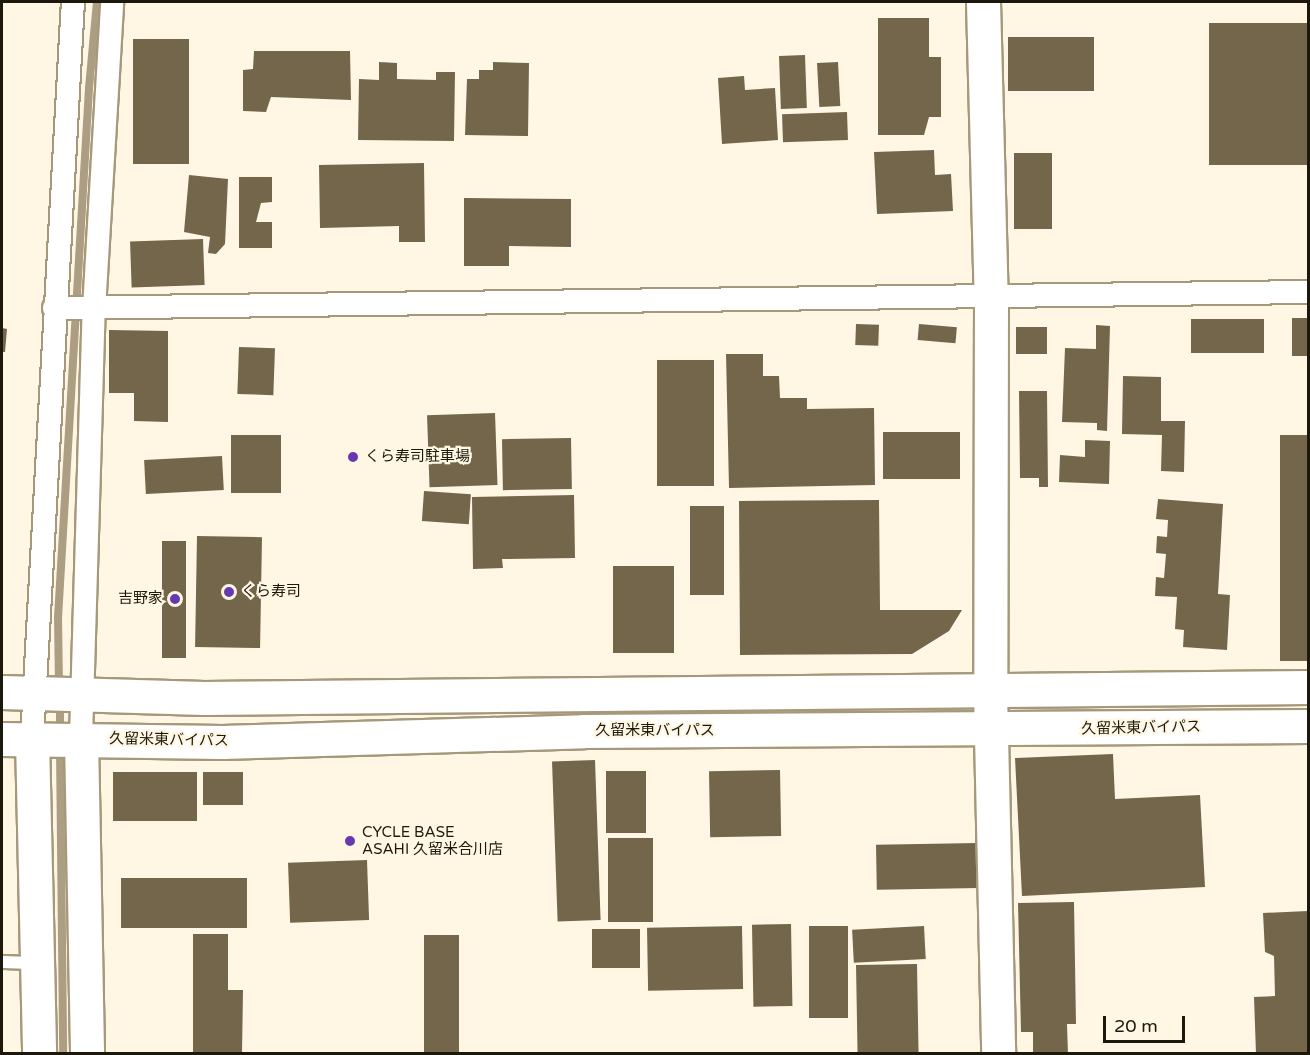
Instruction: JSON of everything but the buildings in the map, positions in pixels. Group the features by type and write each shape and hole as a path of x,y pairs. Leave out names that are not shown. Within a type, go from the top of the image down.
{"main road":[{"path":"983,2 991,298 990,691 998,1053"},
{"path":"25,693 204,698 1308,687"},
{"name":"久留米東バイパス","path":"25,739 78,738 222,742 584,731 992,731 1308,726"},
{"path":"78,738 87,1053"},
{"path":"25,739 37,963 39,1053"}],"street":[{"path":"25,739 25,693 54,308 73,2"},
{"path":"78,738 94,309 112,2"},
{"path":"54,308 991,298 1308,292"}],"lane":[{"path":"2,962 37,963"}],"waterway":[{"path":"59,687 58,618 89,88 97,2"},
{"path":"60,700 60,735"},
{"path":"60,748 63,1054"}],"place":[{"name":"くら寿司駐車場","path":"353,457"},
{"name":"くら寿司","path":"229,592"},
{"name":"吉野家","path":"175,599"},
{"name":"CYCLE BASE ASAHI 久留米合川店","path":"350,841"}]}
